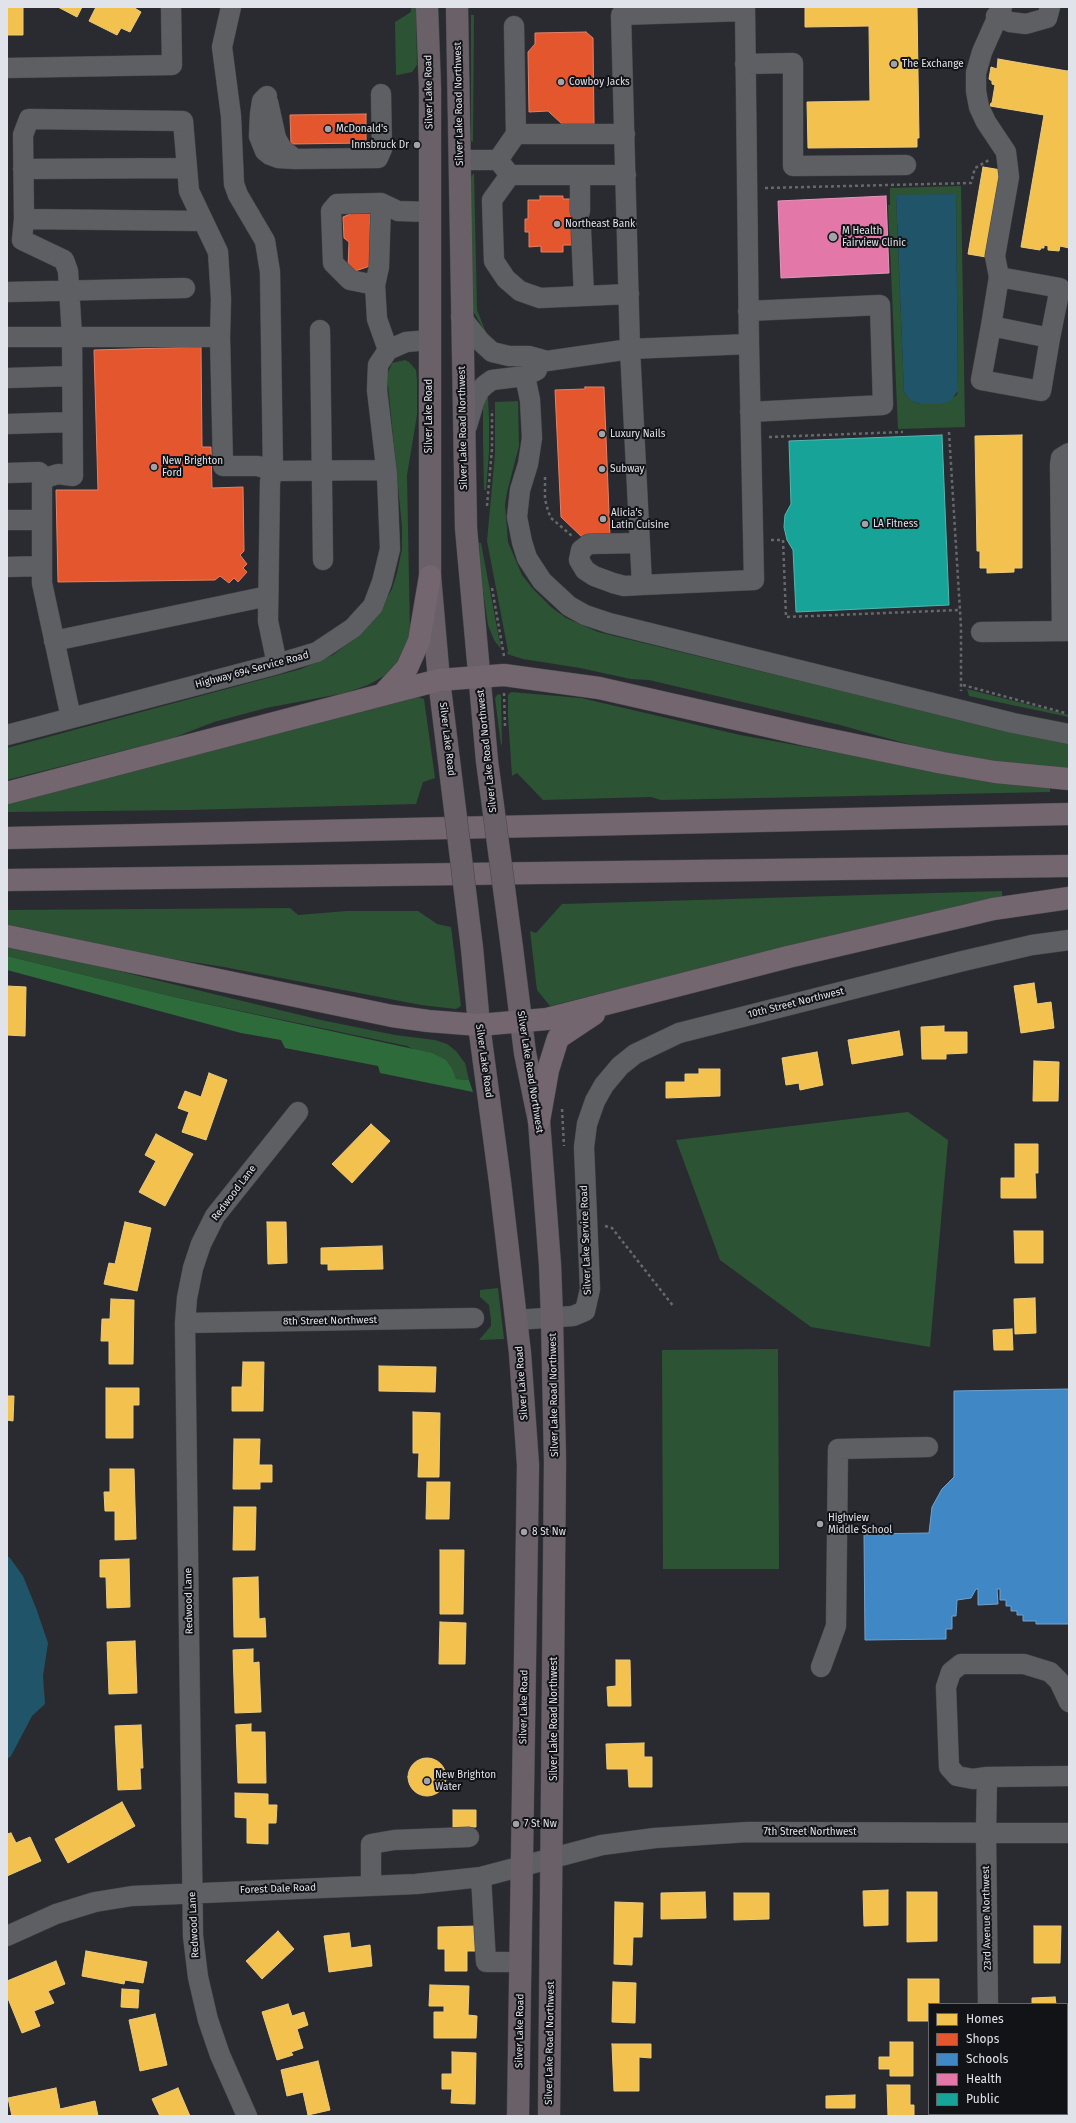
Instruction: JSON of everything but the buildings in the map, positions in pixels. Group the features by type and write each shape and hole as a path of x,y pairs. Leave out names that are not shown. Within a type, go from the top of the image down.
{"highway":[{"path":"382,695 407,668 419,641 430,576"},
{"path":"7,793 439,680 504,675 599,688 807,735 943,763 995,772 1069,779"},
{"path":"7,838 1069,814"},
{"path":"7,880 1069,866"},
{"path":"7,936 392,1016 428,1021 479,1025 546,1019 610,1004 788,957 971,914 1069,898"},
{"path":"539,1121 548,1070 558,1038 610,1004"}],"main road":[{"name":"Silver Lake Road","path":"427,7 430,576 439,680 472,948 479,1025 500,1182 516,1320 528,1465 518,2116"},
{"name":"Silver Lake Road Northwest","path":"457,7 461,160 463,436 466,528 487,760 525,1053 539,1121 550,1265 555,1461 553,1859 549,2116"}],"street":[{"path":"7,68 172,65 171,7"},
{"path":"231,7 222,47 231,116 234,184 238,195 265,241 270,272 273,471 270,482 268,621 277,664"},
{"path":"999,277 1060,288 1040,391 981,380 999,277 995,256 1009,177 1006,152 986,122 979,106 976,91 976,73 982,52 999,12 1010,22 1026,24 1047,18 1050,7"},
{"path":"640,542 589,544 584,546 581,550 579,560 585,570 594,576 624,586 754,580 753,540 758,411 749,344 745,9 621,15 630,349 640,542 642,585"},
{"path":"498,160 516,134 514,26"},
{"path":"745,64 793,63 793,166 906,165"},
{"path":"267,96 262,101 259,136 265,151 278,158 378,158 382,149 381,94"},
{"path":"71,718 44,602 42,566 42,485 45,478 58,474 73,476 72,336 68,271 64,260 22,240 24,219 23,135 30,119 183,121 189,191 201,221 218,252 221,299 220,337 223,466 258,466 273,471 386,470"},
{"path":"516,134 625,134"},
{"path":"461,160 498,160"},
{"path":"498,160 510,175"},
{"path":"23,170 187,168"},
{"path":"510,175 626,175"},
{"path":"510,175 492,200 494,261 506,279 520,292 540,298 629,294"},
{"path":"580,175 584,296"},
{"path":"375,285 350,280 333,263 332,207 337,204 381,203 398,210 429,212"},
{"path":"381,203 380,267 375,285 378,319 388,350 406,342 429,340"},
{"path":"24,219 201,221"},
{"path":"7,292 185,288"},
{"path":"748,311 880,305 883,405 758,411"},
{"path":"461,317 480,341 492,352 509,356 529,356 547,361 630,349 749,344"},
{"path":"991,326 1050,338"},
{"path":"320,330 324,471 323,560"},
{"path":"7,338 72,336 220,337"},
{"name":"Highway 694 Service Road","path":"7,735 277,664 317,652 353,628 373,606 382,582 390,549 386,470 377,390 378,365 388,350"},
{"path":"463,436 480,391 492,380 525,376 537,370 547,361"},
{"path":"7,378 72,376"},
{"path":"525,376 530,400 532,438 528,464 520,490 517,517 519,529 527,558 538,575 554,594 569,606 585,615 609,623 957,709 1069,734"},
{"path":"7,424 72,422"},
{"path":"981,632 1066,631 1060,465 1061,458 1069,453"},
{"path":"7,473 39,472 45,478"},
{"path":"7,520 42,520"},
{"path":"7,567 42,566"},
{"path":"54,641 268,596"},
{"name":"10th Street Northwest","path":"584,1147 587,1124 595,1101 604,1085 620,1066 635,1054 679,1033 963,961 1032,945 1069,940"},
{"name":"Redwood Lane","path":"247,2116 220,2055 208,2020 198,1977 194,1943 192,1893 185,1323 187,1298 193,1268 201,1244 216,1216 298,1112"},
{"name":"Silver Lake Service Road","path":"516,1320 573,1316 585,1311 590,1290 584,1147"},
{"name":"8th Street Northwest","path":"185,1323 474,1318"},
{"path":"821,1667 836,1626 838,1449 928,1447"},
{"path":"1069,1702 1059,1681 1050,1672 1024,1664 961,1664 951,1672 946,1687 949,1767 957,1776 973,1779 987,1777 1069,1776"},
{"name":"23rd Avenue Northwest","path":"987,1777 986,1833 988,2003"},
{"name":"7th Street Northwest","path":"553,1859 610,1844 655,1838 748,1832 1069,1833"},
{"path":"371,1886 371,1844 394,1840 469,1838"},
{"name":"Forest Dale Road","path":"7,1936 56,1914 95,1902 132,1896 416,1884 481,1877 553,1859"},
{"path":"481,1877 486,1962 520,1962"}],"path":[{"path":"486,510 492,449 492,380"},
{"path":"758,411 766,437 903,432"},
{"path":"949,432 960,610 962,685 957,709"},
{"path":"544,476 545,499 551,518 584,546"},
{"path":"753,540 783,540 786,617 960,610"},
{"path":"492,587 504,649 505,730"},
{"path":"962,685 1069,714"},
{"path":"601,1226 612,1228 674,1307"}],"green space":[{"path":"411,7 416,7 417,65 412,72 396,75 395,22 411,12"},
{"path":"471,15 474,15 473,142 471,141"},
{"path":"474,173 477,310 487,335 473,311 471,177"},
{"path":"961,186 965,427 898,429 888,205 890,205 890,188","holes":["956,194 957,395 940,404 921,404 911,401 904,392 896,196"]},
{"path":"405,360 409,362 416,370 417,380 417,415 407,475 410,633 407,647 393,671 368,685 345,693 266,708 214,722 173,738 7,780 7,748 301,669 333,655 362,633 381,608 392,589 402,549 402,527 387,375 392,363"},
{"path":"485,395 488,397 489,452 486,490 484,490 483,401"},
{"path":"518,401 519,446 505,505 508,542 522,575 533,589 551,607 566,618 598,632 953,718 1069,743 1069,770 1042,769 933,751 840,725 649,680 631,679 580,668 523,659 507,654 508,651 487,541 495,454 495,402"},
{"path":"479,543 481,543 501,649 494,640 488,625 481,578"},
{"path":"967,689 1069,715 1069,717 969,696"},
{"path":"511,692 581,698 740,735 900,764 1050,784 1050,792 661,800 651,797 543,800 517,773 512,776 508,716 508,695"},
{"path":"498,694 501,695 501,745 495,698"},
{"path":"416,696 424,699 435,778 423,782 416,804 188,810 7,812 7,798"},
{"path":"1002,891 1002,900 699,969 550,1006 537,990 530,931 536,933 562,904"},
{"path":"290,908 298,915 347,911 418,911 437,924 451,927 461,1006 456,1009 421,1005 224,967 134,953 7,928 7,910"},
{"path":"7,944 321,1020 395,1035 435,1040 447,1044 456,1051 465,1063 469,1080 456,1079 453,1070 407,1046 174,997 7,956"},
{"path":"7,956 174,997 432,1053 446,1060 453,1070 456,1079 469,1080 473,1092 380,1073 378,1066 285,1048 281,1040 241,1033 7,970"},
{"path":"908,1112 948,1140 930,1347 811,1327 720,1260 676,1140"},
{"path":"498,1288 504,1339 479,1340 491,1326 489,1305 480,1297 480,1290"},
{"path":"778,1349 779,1569 663,1569 662,1350"}],"water":[{"path":"956,194 958,391 950,401 940,404 921,404 911,401 904,392 896,195"},
{"path":"7,1556 23,1576 48,1643 43,1676 45,1704 32,1716 11,1756 7,1759"}],"place":[{"name":"The Exchange","path":"894,64"},
{"name":"Cowboy Jacks","path":"561,82"},
{"name":"McDonald's","path":"328,129"},
{"name":"Innsbruck Dr","path":"417,145"},
{"name":"Northeast Bank","path":"557,224"},
{"name":"M Health Fairview Clinic","path":"833,237"},
{"name":"Luxury Nails","path":"602,434"},
{"name":"New Brighton Ford","path":"154,467"},
{"name":"Subway","path":"602,469"},
{"name":"Alicia's Latin Cuisine","path":"603,519"},
{"name":"LA Fitness","path":"865,524"},
{"name":"Highview Middle School","path":"820,1524"},
{"name":"8 St Nw","path":"524,1532"},
{"name":"New Brighton Water","path":"427,1781"},
{"name":"7 St Nw","path":"516,1824"}]}
